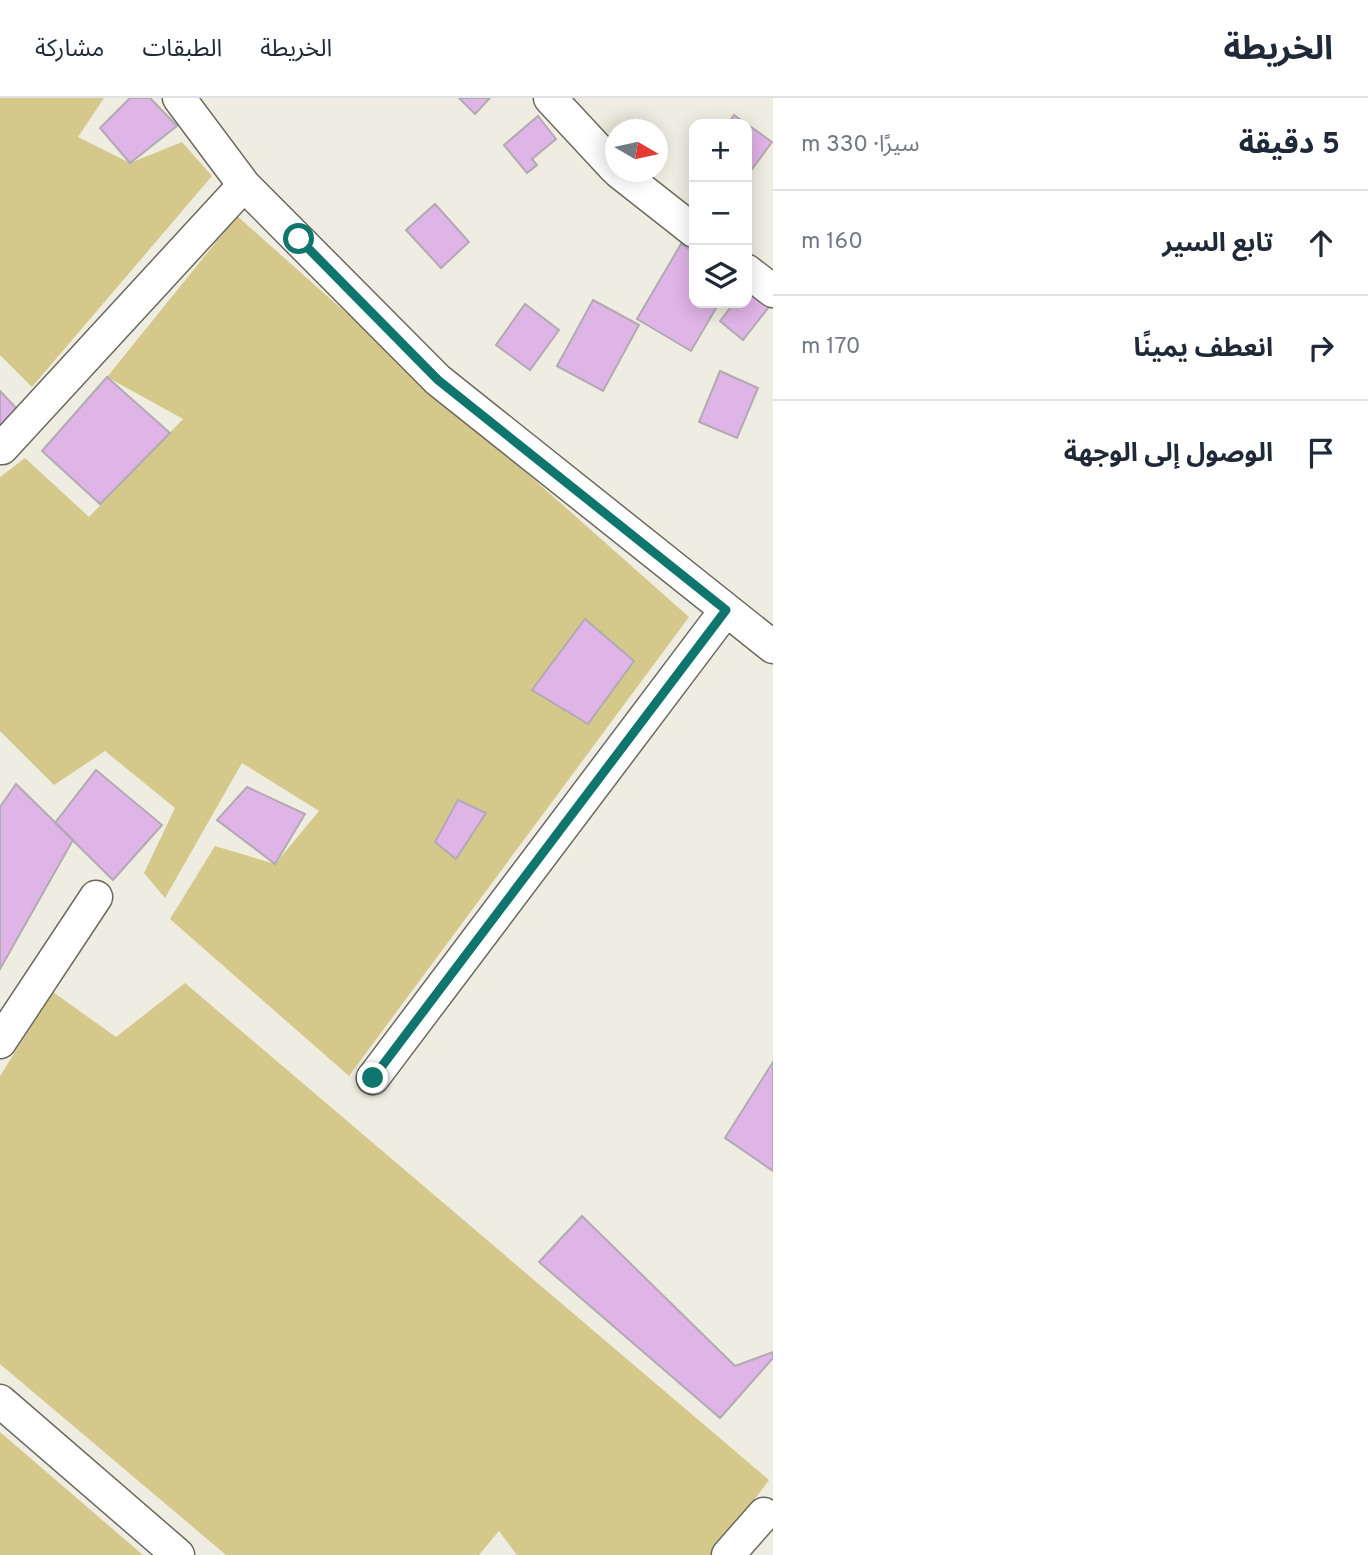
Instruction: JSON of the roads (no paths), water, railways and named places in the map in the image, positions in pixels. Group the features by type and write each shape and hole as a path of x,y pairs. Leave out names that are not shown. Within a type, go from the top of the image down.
{"street":[{"path":"179,98 244,185 438,380 773,647"},
{"path":"550,98 605,157"},
{"path":"632,182 689,226"},
{"path":"2,448 244,185"},
{"path":"752,275 773,291"},
{"path":"373,1078 726,610"},
{"path":"0,1042 96,897"},
{"path":"0,1401 178,1555"},
{"path":"727,1555 764,1514"}]}
